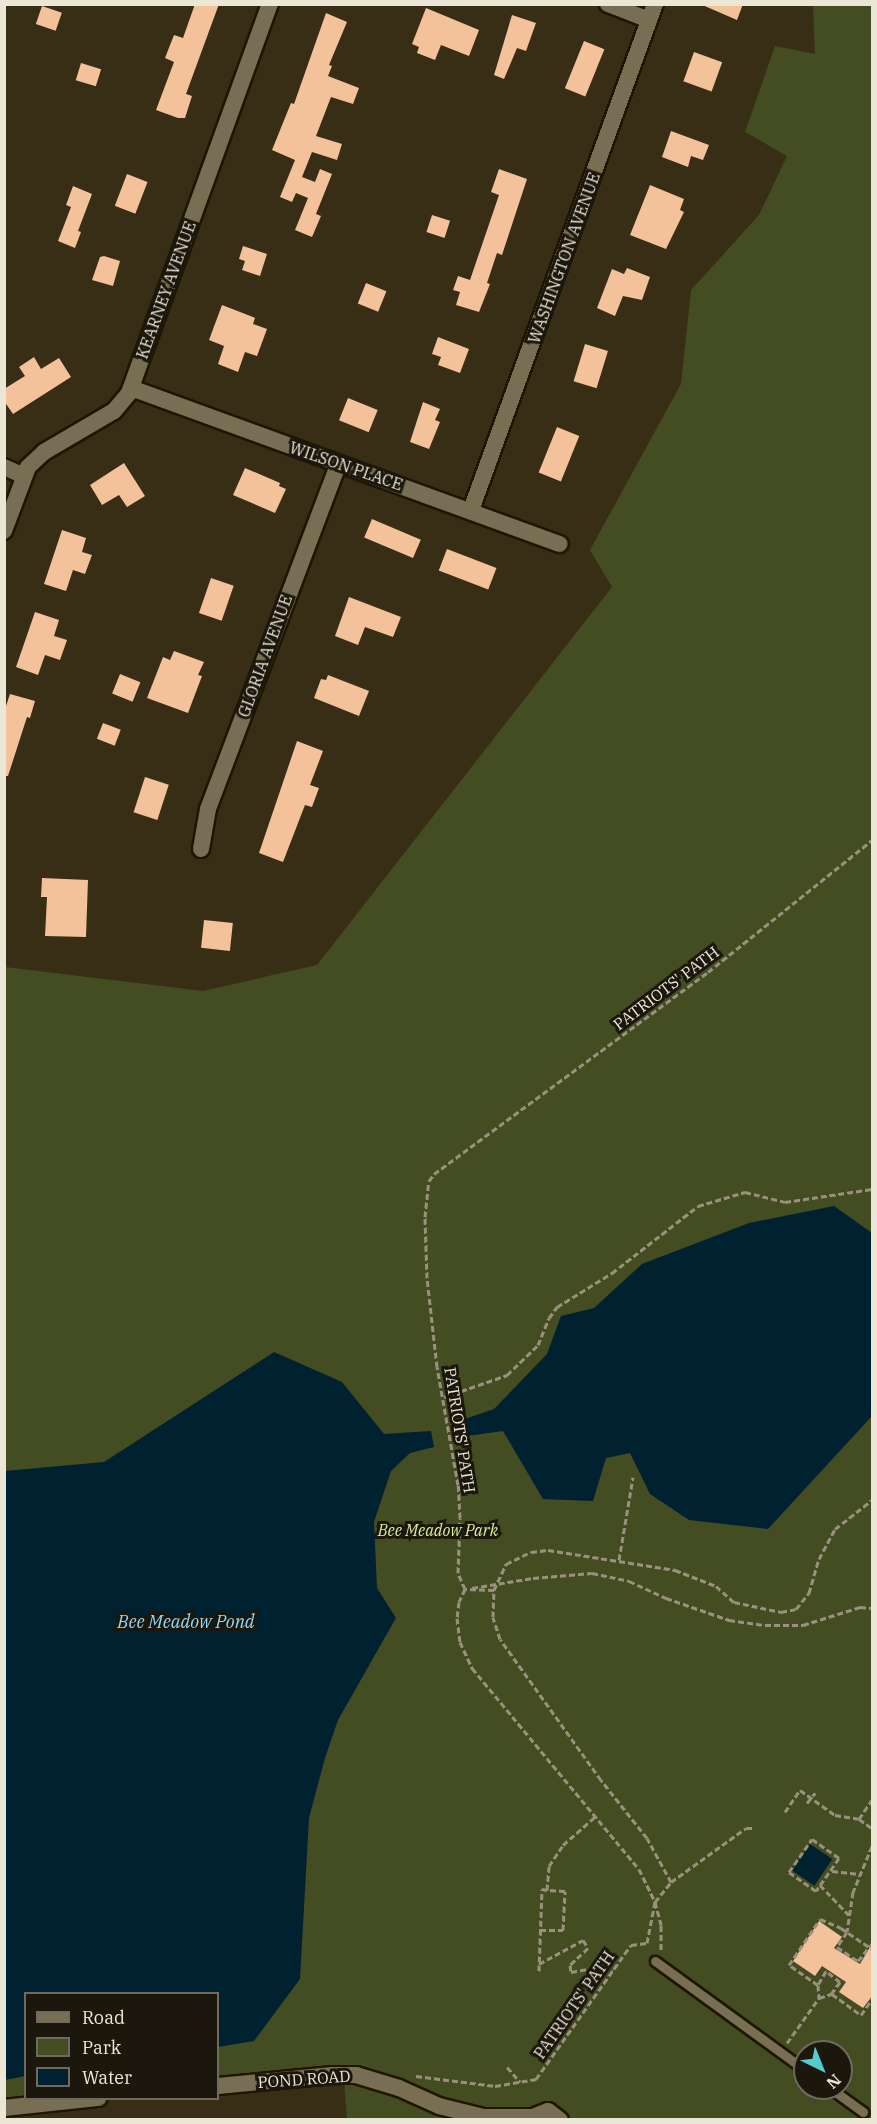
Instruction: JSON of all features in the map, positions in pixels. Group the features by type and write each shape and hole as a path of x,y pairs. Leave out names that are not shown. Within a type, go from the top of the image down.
{"street":[{"name":"KEARNEY AVENUE","path":"4,531 28,467 44,452 114,411 131,388 270,4"},
{"path":"608,4 652,12"},
{"name":"WASHINGTON AVENUE","path":"471,510 652,12"},
{"name":"WILSON PLACE","path":"131,388 560,544"},
{"name":"GLORIA AVENUE","path":"201,849 208,809 338,465"},
{"path":"4,467 24,476"},
{"name":"POND ROAD","path":"219,2086 356,2075 399,2088 439,2106 483,2117 554,2115"},
{"path":"4,2108 79,2100"}],"lane":[{"path":"655,1960 793,2061"},
{"path":"846,2100 863,2112"}],"path":[{"name":"PATRIOTS' PATH","path":"465,1589 458,1573 460,1518 458,1485 437,1367 427,1278 425,1217 429,1181 435,1174 708,972 873,840"},
{"path":"444,1397 507,1375 537,1345 556,1307 612,1273 698,1206 745,1192 785,1202 873,1189"},
{"path":"619,1560 633,1477"},
{"path":"671,1882 647,1838 601,1780 500,1639 493,1617 495,1583 506,1564 531,1552 564,1551 675,1570 716,1586 734,1602 781,1612 796,1609 809,1593 819,1559 835,1528 873,1500"},
{"path":"465,1589 495,1583 592,1573 629,1581 666,1598 729,1620 765,1625 802,1625 860,1606 873,1608"},
{"path":"465,1589 494,1590"},
{"path":"465,1589 459,1602 457,1618 460,1642 472,1668 639,1869 655,1902 661,1925 661,1952 655,1960"},
{"path":"785,1812 800,1791 835,1815 859,1819 873,1828"},
{"path":"807,1803 814,1793"},
{"path":"859,1819 873,1800"},
{"path":"547,1890 549,1866 554,1856 570,1837 596,1816"},
{"name":"PATRIOTS' PATH","path":"412,2076 495,2086 536,2079 631,1945 646,1943 655,1902 671,1882 746,1828 755,1828"},
{"path":"812,1839 839,1858 831,1870 816,1891 789,1872 812,1839"},
{"path":"873,1846 853,1892 847,1932 837,1947 858,1961 873,1944"},
{"path":"831,1870 860,1874"},
{"path":"820,1885 849,1916"},
{"path":"539,1971 540,1930 542,1889 565,1891 563,1930 540,1930"},
{"path":"818,1985 789,1965 820,1919 847,1932 873,1949"},
{"path":"539,1965 583,1940 588,1948 570,1965 571,1972 604,1966 613,1971"},
{"path":"779,2051 819,1998 831,1994 840,1982 826,1971 818,1985 819,1998"},
{"path":"831,1994 861,2014 873,1999"},
{"path":"507,2067 520,2082"}],"green space":[{"name":"Bee Meadow Park","path":"813,5 872,5 872,2119 347,2119 343,2068 219,2079 219,1992 24,1992 24,2097 5,2099 5,967 203,991 317,965 612,587 590,550 681,384 691,290 759,215 787,156 745,132 775,46 815,54"}],"water":[{"path":"834,1206 872,1233 872,1416 768,1529 689,1520 650,1494 630,1453 606,1458 593,1501 543,1499 503,1431 467,1436 462,1420 494,1409 547,1354 561,1316 594,1308 642,1264 749,1223"},
{"name":"Bee Meadow Pond","path":"274,1352 342,1382 384,1434 431,1431 434,1447 410,1453 391,1471 374,1522 377,1588 396,1618 338,1720 309,1818 300,1979 254,2041 219,2047 219,1992 24,1992 24,2076 5,2080 5,1471 104,1462"},
{"path":"810,1844 832,1859 814,1886 792,1871"}],"building":[{"path":"195,4 219,4 186,94 192,96 185,118 178,118 156,110 174,62 165,58 174,35 183,38"},
{"path":"700,4 743,4 737,20"},
{"path":"42,6 62,13 56,31 36,24"},
{"path":"426,8 479,30 469,56 441,45 435,60 417,53 419,47 412,44"},
{"path":"326,13 347,22 329,65 332,66 328,76 359,88 353,104 331,97 316,136 342,144 337,160 312,152 302,177 315,182 320,169 332,174 316,214 321,216 312,237 295,230 308,198 296,193 292,202 280,197 295,160 272,150 291,103 294,104"},
{"path":"512,15 536,23 526,51 517,48 504,79 494,75"},
{"path":"584,41 604,49 585,97 565,88"},
{"path":"694,52 722,62 712,91 683,81"},
{"path":"81,63 101,69 96,86 76,80"},
{"path":"671,131 709,145 703,160 691,156 688,167 662,157"},
{"path":"499,169 527,179 502,255 497,253 487,283 490,284 479,312 456,305 460,292 453,290 458,276 470,280 499,195 491,192"},
{"path":"127,174 148,182 135,214 115,206"},
{"path":"650,185 684,199 680,210 684,212 666,249 630,235"},
{"path":"73,186 92,194 78,231 81,232 75,248 58,241 71,207 66,205"},
{"path":"432,215 450,221 445,238 426,232"},
{"path":"243,246 267,254 260,276 242,270 245,261 239,259"},
{"path":"100,257 120,261 113,286 92,280"},
{"path":"627,268 650,277 642,300 623,296 615,316 597,308 612,269 624,274"},
{"path":"366,283 386,291 378,312 358,303"},
{"path":"222,305 255,318 253,324 267,329 257,356 245,352 238,372 218,364 224,346 209,340"},
{"path":"438,337 469,349 460,373 438,365 441,357 432,354"},
{"path":"585,344 608,351 597,388 574,381"},
{"path":"34,357 41,369 59,358 71,377 13,414 4,401 4,389 25,376 19,367"},
{"path":"348,398 378,410 369,432 339,420"},
{"path":"423,402 440,409 435,420 440,422 429,449 410,442"},
{"path":"557,427 579,436 561,481 539,472"},
{"path":"124,463 145,496 127,507 119,495 102,505 90,485"},
{"path":"245,468 280,483 279,486 286,489 275,513 233,495"},
{"path":"372,519 421,540 413,558 364,537"},
{"path":"62,530 86,538 82,552 92,555 85,574 73,570 66,591 44,584"},
{"path":"447,549 496,568 488,589 439,570"},
{"path":"211,578 234,586 222,621 199,613"},
{"path":"349,597 401,617 393,637 365,627 358,645 335,636"},
{"path":"35,612 59,620 54,636 67,640 60,660 45,655 38,675 16,667"},
{"path":"174,651 204,662 198,675 202,676 188,713 147,698 163,657 170,660"},
{"path":"120,674 140,682 133,702 112,693"},
{"path":"328,675 369,691 359,716 314,698 321,679 326,680"},
{"path":"10,694 35,701 30,718 27,717 8,776 4,776 4,712"},
{"path":"103,723 121,730 115,746 97,739"},
{"path":"297,741 323,751 310,785 319,788 312,807 305,805 283,862 259,853"},
{"path":"145,777 169,785 157,820 134,812"},
{"path":"42,878 88,880 86,937 45,936 47,897 41,897"},
{"path":"204,920 233,923 230,951 201,948"},
{"path":"819,1921 842,1937 834,1948 860,1964 873,1942 873,1995 863,2008 839,1992 846,1982 822,1966 815,1976 793,1961"}]}
